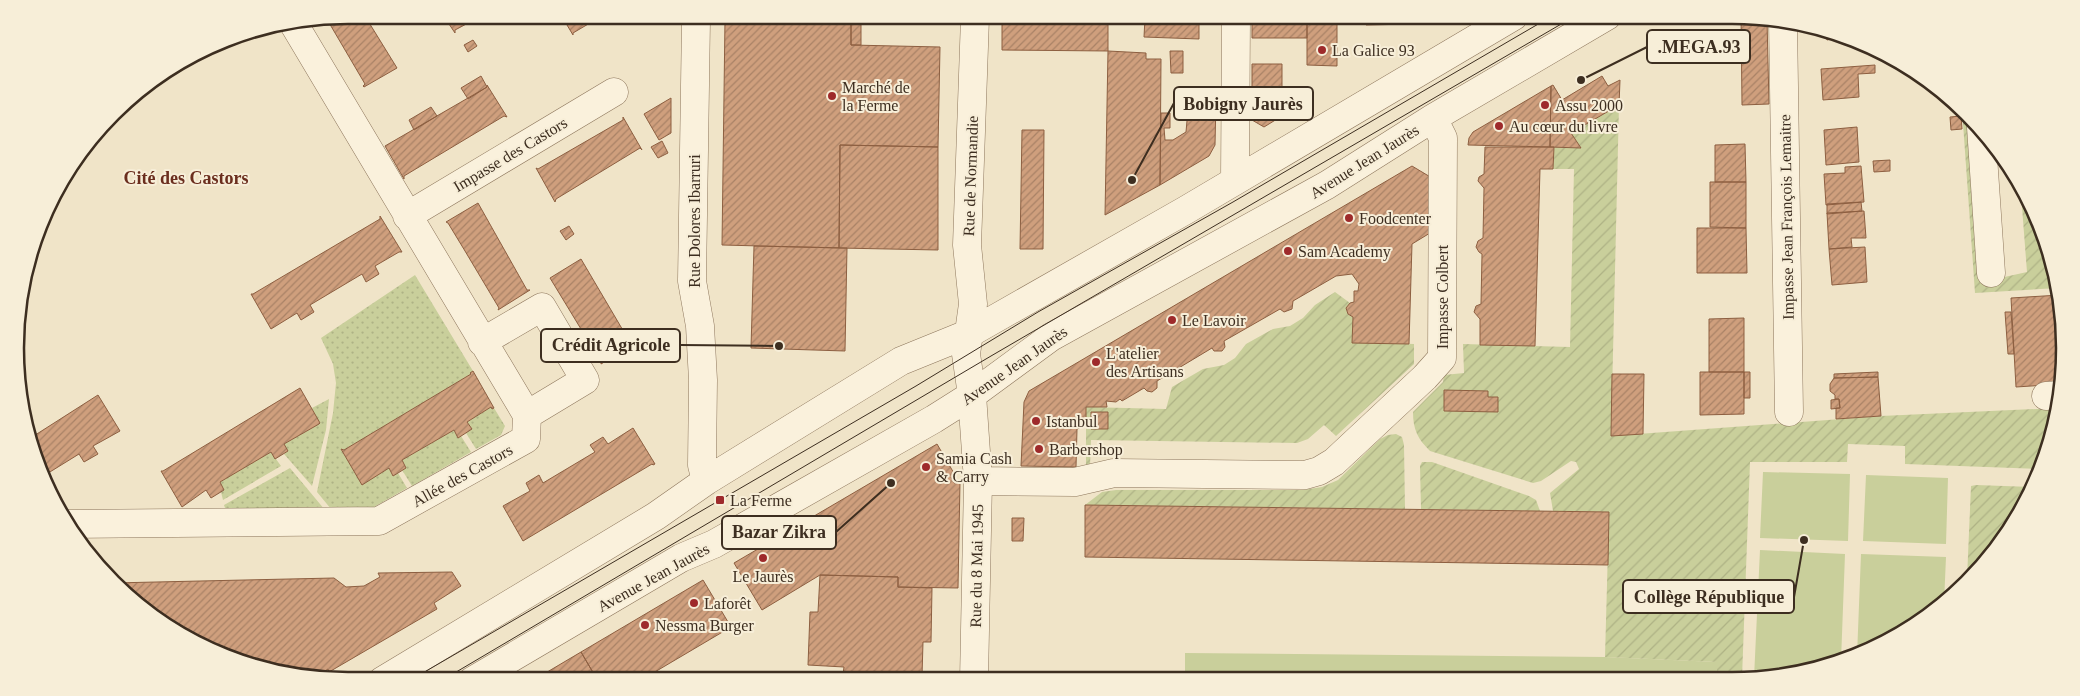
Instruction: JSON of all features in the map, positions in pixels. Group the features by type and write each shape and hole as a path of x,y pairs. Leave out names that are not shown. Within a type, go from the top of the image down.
{"street":[{"name":"Rue Dolores Ibarruri","path":"696,24 692,282 700,326 703,380 702,465 706,481"},
{"name":"Rue de Normandie","path":"970,333 973,304 967,245 975,24"},
{"path":"1235,181 1236,24"},
{"path":"397,672 656,516 706,481 902,361 970,333 1235,181 1496,24"},
{"name":"Avenue Jean Jaurès","path":"487,672 681,558 714,544 972,395 1051,336 1327,184 1432,118 1593,24"},
{"path":"296,28 482,342 527,414 585,380 542,307 482,342"},
{"name":"Impasse Jean François Lemaitre","path":"1782,28 1789,412"},
{"name":"Impasse des Castors","path":"407,216 614,92"},
{"name":"Impasse Colbert","path":"978,481 1075,482 1114,473 1305,475 1318,471 1334,462 1425,377 1442,358 1443,138 1432,118"},
{"path":"1982,142 1991,273"},
{"name":"Rue du 8 Mai 1945","path":"970,333 966,354 972,395 978,481 974,672"},
{"name":"Allée des Castors","path":"76,524 379,521 526,440 527,414"}],"green space":[{"path":"1619,105 1611,436 1881,416 2050,408 2033,469 1905,464 1905,446 1848,444 1847,462 1750,462 1742,672 1717,672 1717,662 1605,657 1609,512 1553,511 1550,493 1579,469 1576,462 1571,461 1541,481 1533,483 1430,451 1419,438 1415,429 1413,412 1443,382 1444,375 1464,373 1463,344 1570,347 1574,169 1553,169 1554,147 1580,148 1571,133"},
{"path":"1963,121 1970,128 1982,282 2027,272 2022,202 2039,244 2050,288 1975,293"},
{"path":"415,275 473,371 471,374 344,450 341,449 362,484 389,468 393,476 398,473 407,488 374,507 331,509 317,492 333,413 336,383 333,364 321,338"},
{"path":"1335,292 1350,303 1346,308 1348,314 1353,317 1353,342 1414,344 1414,364 1336,436 1324,425 1308,439 1297,443 1091,440 1090,466 1086,467 1086,407 1166,409 1172,387 1203,369 1224,365 1235,358 1246,344 1273,329 1290,326 1303,318 1315,305"},
{"path":"329,399 326,430 312,486 284,454 288,451 284,444 319,424 312,408"},
{"path":"491,407 494,408 505,426 501,435 476,449 466,433 472,429 467,422"},
{"path":"454,430 458,437 461,436 471,452 412,486 402,470 406,468 402,460"},
{"path":"1396,434 1402,437 1404,445 1405,509 1085,505 1102,492 1116,490 1303,490 1322,487 1338,480 1380,439"},
{"path":"271,452 281,466 223,500 221,492 224,490 220,482"},
{"path":"1422,462 1432,462 1529,496 1536,500 1540,511 1421,509 1420,466"},
{"path":"290,468 325,510 225,508 224,505"},
{"path":"1763,472 1850,474 1848,541 1760,538"},
{"path":"1866,475 1948,478 1946,544 1863,541"},
{"path":"1971,486 2025,487 2002,528 1967,571"},
{"path":"1760,550 1845,554 1841,653 1795,666 1754,672"},
{"path":"1861,554 1946,557 1944,593 1912,618 1857,647"},
{"path":"1185,653 1605,657 1717,662 1717,672 1185,672"}],"building":[{"path":"330,24 370,24 397,68 364,87 365,84"},
{"path":"449,24 466,24 455,30 455,33"},
{"path":"566,24 588,24 573,33 573,35"},
{"name":"Marché de la Ferme","path":"725,24 851,24 851,45 940,47 938,147 840,145 839,248 722,245"},
{"path":"851,24 861,24 861,45 851,45"},
{"path":"1002,24 1108,24 1108,51 1002,50"},
{"path":"1145,24 1199,24 1199,39 1144,37"},
{"path":"1252,24 1307,24 1307,38 1252,38"},
{"name":"La Galice 93","path":"1307,24 1337,24 1337,66 1307,65"},
{"path":"1366,24 1411,24 1366,25"},
{"path":"1741,24 1767,26 1769,104 1742,105"},
{"path":"473,40 477,46 468,52 464,45"},
{"path":"1108,51 1146,53 1146,59 1161,59 1160,185 1105,215"},
{"path":"1170,51 1183,51 1183,73 1171,73"},
{"path":"1252,64 1282,64 1282,116 1264,127 1252,120"},
{"path":"1875,65 1875,73 1858,74 1859,97 1823,100 1821,69"},
{"path":"481,76 487,87 468,99 461,88"},
{"path":"1602,76 1608,86 1620,80 1619,105 1571,133 1581,148 1550,147 1551,86 1553,85 1562,100"},
{"path":"487,85 507,117 504,116 404,176 404,179 385,146 487,87"},
{"path":"1551,86 1550,147 1468,145 1469,138 1473,132"},
{"path":"671,98 671,133 659,140 644,114"},
{"path":"1189,98 1216,99 1215,145 1209,156 1160,185 1161,113 1170,113 1170,128 1164,128 1165,140 1173,140 1186,132"},
{"path":"431,107 437,116 414,130 409,120"},
{"path":"1958,116 1961,119 1962,129 1951,130 1950,117"},
{"path":"623,117 642,150 640,148 556,199 555,202 536,168 538,169 623,120"},
{"path":"1857,127 1859,162 1826,165 1824,130"},
{"path":"1022,130 1044,130 1043,249 1020,249"},
{"path":"662,141 668,153 658,158 651,147"},
{"path":"1745,144 1746,182 1715,182 1715,145"},
{"path":"840,145 938,147 938,250 839,248"},
{"path":"1485,147 1554,147 1553,169 1540,169 1535,346 1480,345 1480,319 1474,312 1476,306 1481,304 1482,254 1476,247 1478,241 1483,238 1484,188 1478,181 1479,177 1484,174"},
{"path":"1890,160 1890,171 1874,172 1873,161"},
{"path":"1412,166 1432,178 1430,233 1412,244 1409,344 1352,343 1353,317 1348,314 1346,308 1350,303 1354,302 1354,291 1358,291 1359,284 1352,274 1336,276 1293,301 1292,309 1284,312 1280,309 1224,341 1225,347 1222,351 1214,351 1212,348 1157,381 1157,388 1152,392 1144,388 1122,401 1120,399 1116,402 1106,401 1107,407 1086,407 1086,422 1077,429 1076,467 1021,466 1024,402 1029,391"},
{"path":"1861,166 1864,202 1826,205 1824,174 1845,173 1845,167"},
{"path":"1710,182 1746,182 1746,228 1710,227"},
{"path":"1861,202 1862,211 1827,214 1827,204"},
{"path":"478,203 527,290 530,290 498,310 499,308 446,222"},
{"path":"1864,211 1866,238 1851,238 1852,247 1829,249 1827,213"},
{"path":"380,216 402,252 375,266 379,274 366,282 362,274 310,305 314,312 301,320 297,313 271,329 251,294 380,219"},
{"path":"569,226 574,234 566,240 560,231"},
{"path":"1697,228 1746,228 1747,273 1697,273"},
{"path":"754,246 847,248 845,351 751,348"},
{"path":"1865,247 1867,282 1832,285 1829,249"},
{"path":"581,259 633,345 601,364 550,278"},
{"path":"2052,296 2056,327 2056,369 2054,385 2016,387 2011,298"},
{"path":"2005,312 2011,312 2014,354 2008,354"},
{"path":"1744,318 1744,372 1709,372 1709,319"},
{"path":"473,371 494,408 492,409 491,407 467,422 472,429 458,438 454,430 402,460 406,468 393,476 389,468 362,485 341,449 344,450 471,374"},
{"path":"1700,372 1744,372 1744,414 1700,415"},
{"path":"1744,372 1750,372 1750,398 1744,398"},
{"path":"1878,372 1878,377 1834,378 1834,374"},
{"path":"1612,374 1644,374 1643,434 1611,436"},
{"path":"1878,377 1881,416 1836,419 1836,408 1840,408 1839,399 1835,399 1835,395 1830,391 1830,384 1834,378"},
{"path":"300,388 320,423 284,444 288,451 275,459 271,452 220,482 224,490 211,498 206,490 182,507 161,471"},
{"path":"1444,390 1488,391 1488,397 1498,397 1498,412 1444,411"},
{"path":"98,395 120,431 93,446 98,454 84,462 79,454 48,473 36,435"},
{"path":"1839,399 1840,408 1831,409 1831,400"},
{"path":"1091,412 1108,412 1108,429 1091,429"},
{"path":"633,428 655,464 652,464 523,541 503,506 530,491 526,483 539,475 543,483 595,452 590,445 603,437 608,444"},
{"path":"937,444 955,475 951,477 954,483 960,482 958,588 898,587 898,577 820,575 762,610 734,563"},
{"path":"1085,505 1609,512 1608,565 1085,557"},
{"path":"1012,518 1024,518 1023,541 1012,541"},
{"path":"452,572 461,586 434,603 437,609 329,672 328,669 324,672 285,666 224,648 168,618 125,583 334,578 346,587 364,586 380,577 378,573"},
{"path":"820,575 898,577 898,587 932,588 931,642 923,642 922,672 843,672 844,667 808,665 810,612 818,612"},
{"path":"703,580 731,627 655,672 593,672 581,652"},
{"path":"581,652 593,672 547,672"}],"tram line":[{"path":"424,672 916,386 1038,312 1233,202 1538,24"},
{"path":"456,672 991,356 1561,24"}],"place":[{"name":"La Galice 93","path":"1322,50"},
{"name":".MEGA.93","path":"1581,80"},
{"name":"Marché de la Ferme","path":"832,96"},
{"name":"Assu 2000","path":"1545,105"},
{"name":"Au cœur du livre","path":"1499,126"},
{"name":"Bobigny Jaurès","path":"1132,180"},
{"name":"Foodcenter","path":"1349,218"},
{"name":"Sam Academy","path":"1288,251"},
{"name":"Le Lavoir","path":"1172,320"},
{"name":"Crédit Agricole","path":"779,346"},
{"name":"L'atelier des Artisans","path":"1096,362"},
{"name":"Istanbul","path":"1036,421"},
{"name":"Barbershop","path":"1039,449"},
{"name":"Samia Cash & Carry","path":"926,467"},
{"name":"Bazar Zikra","path":"891,483"},
{"name":"La Ferme","path":"720,500"},
{"name":"Collège République","path":"1804,540"},
{"name":"Le Jaurès","path":"763,558"},
{"name":"Laforêt","path":"694,603"},
{"name":"Nessma Burger","path":"645,625"}],"district":[{"name":"Cité des Castors","path":"186,178"}]}
